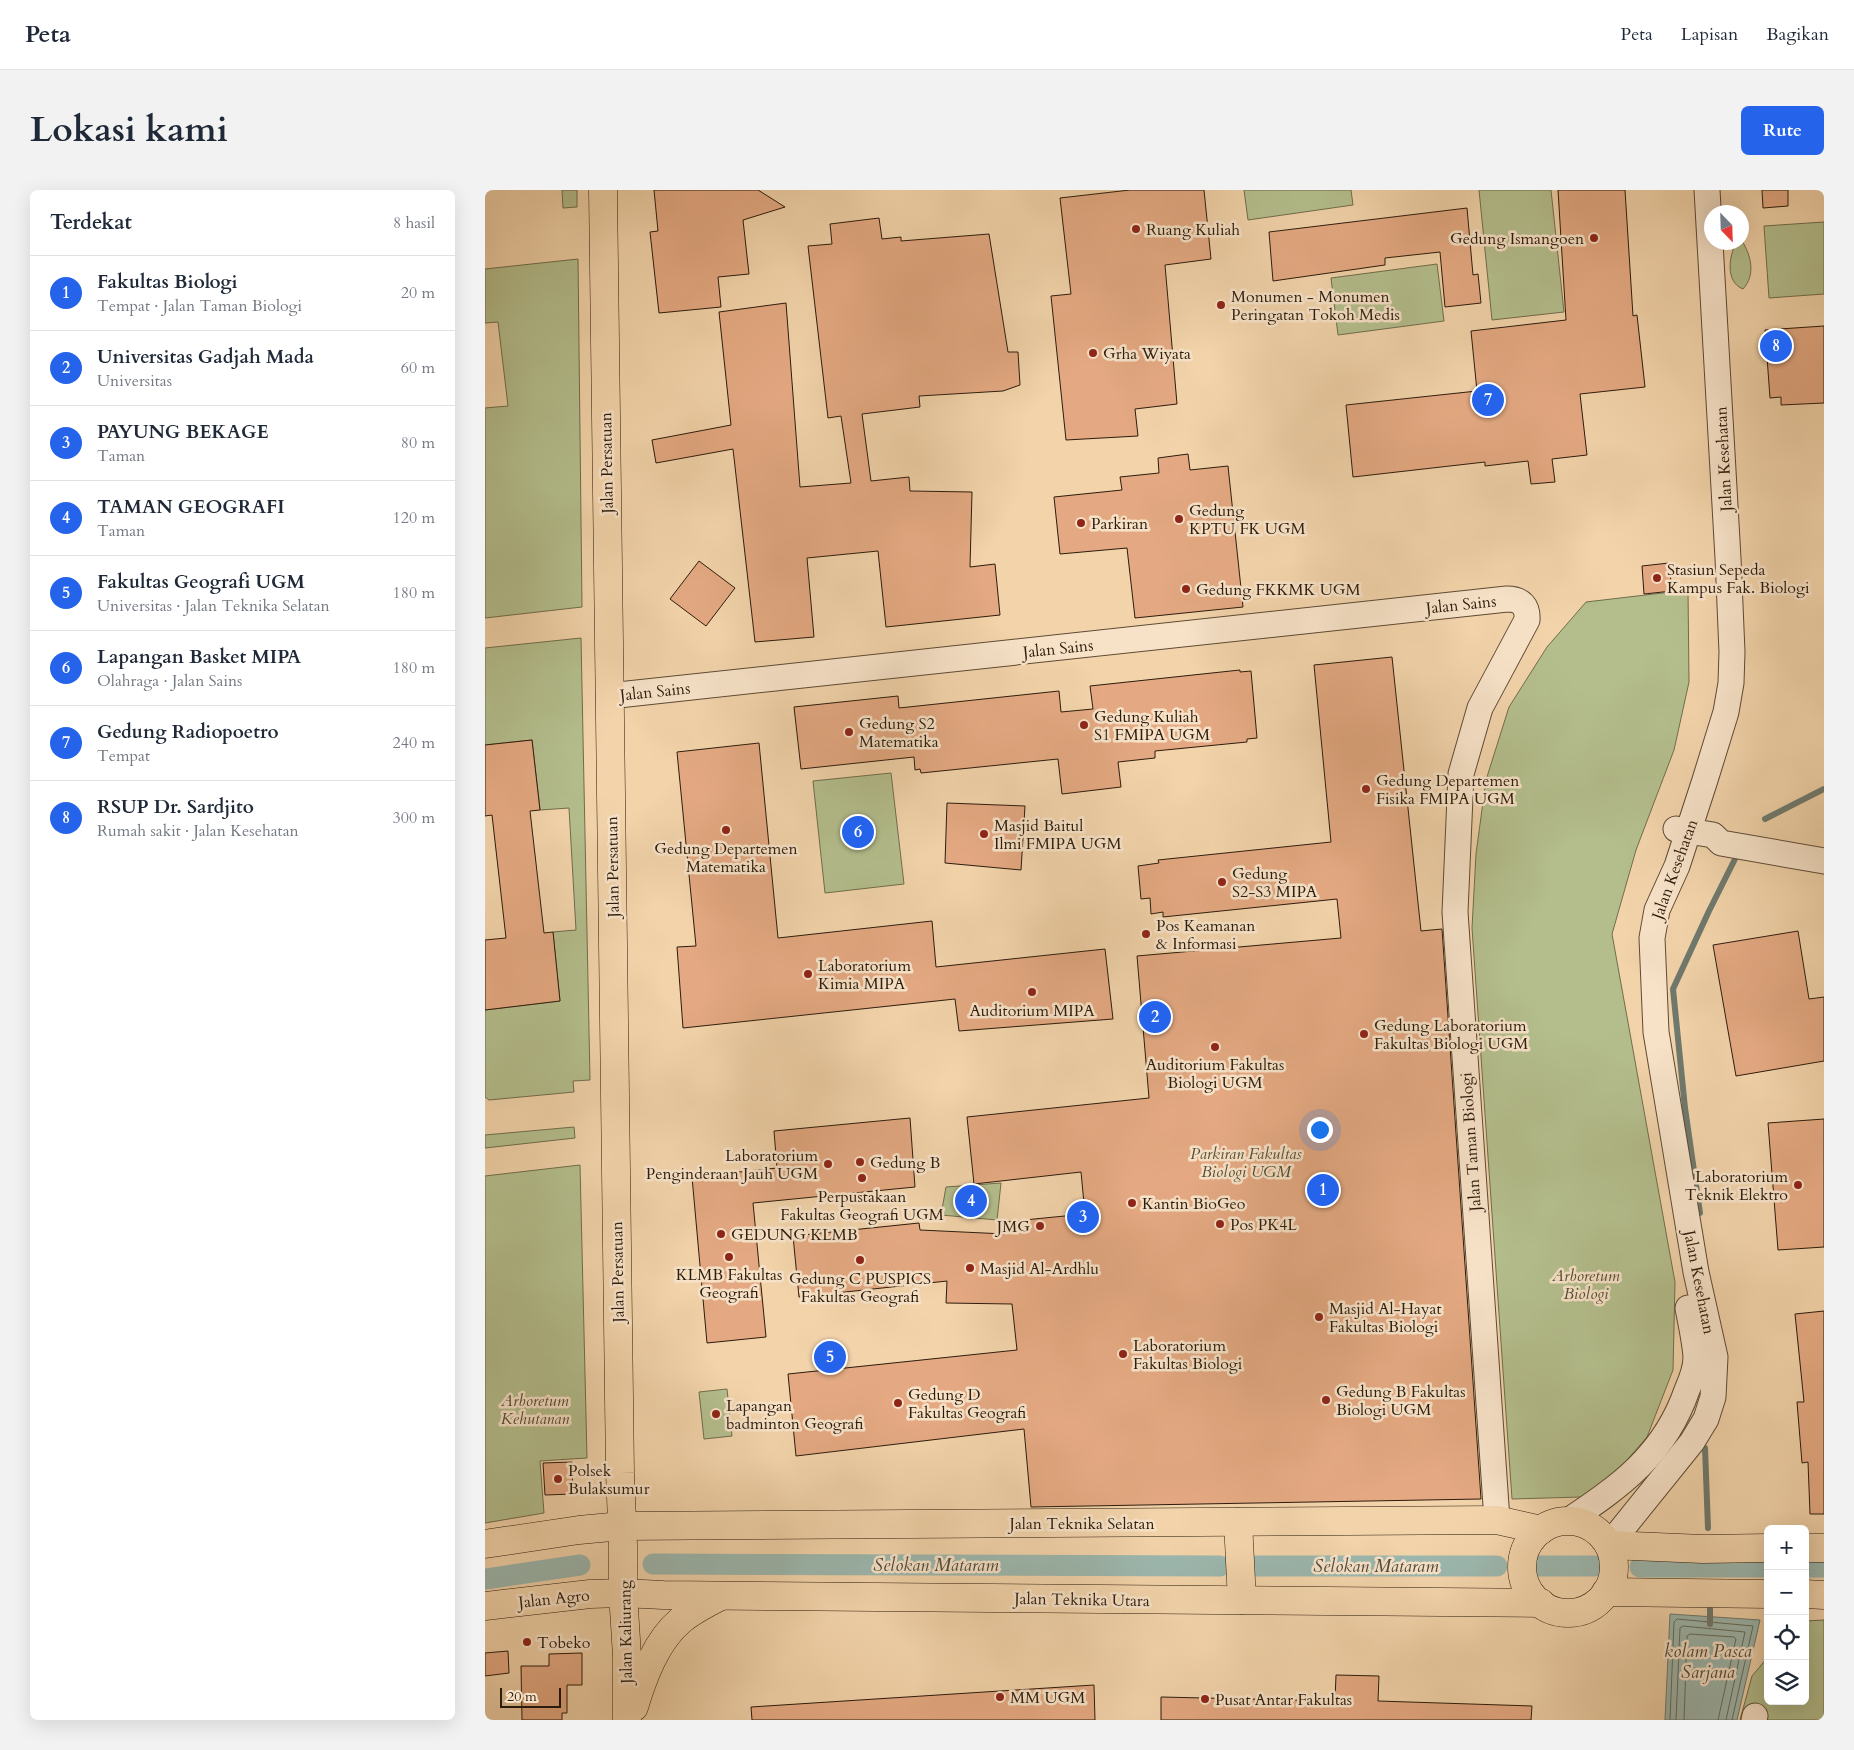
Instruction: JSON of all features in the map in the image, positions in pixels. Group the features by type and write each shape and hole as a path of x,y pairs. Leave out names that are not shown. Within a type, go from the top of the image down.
{"main road":[{"name":"Jalan Persatuan","path":"603,190 609,696 623,1535"},
{"name":"Jalan Teknika Selatan","path":"623,1535 1238,1522 1497,1520 1541,1530"},
{"path":"1238,1522 1242,1590"},
{"path":"1581,1522 1592,1527 1602,1535 1610,1569 1596,1603 1583,1610 1568,1613 1554,1610 1541,1604 1530,1593 1524,1581 1522,1566 1524,1552 1531,1539 1541,1530 1554,1523 1581,1522"},
{"path":"485,1544 579,1530 623,1535"},
{"name":"Jalan Kaliurang","path":"623,1535 628,1720"},
{"path":"1610,1569 1703,1549 1764,1548"},
{"path":"1809,1548 1824,1548"},
{"path":"1610,1569 1764,1593"},
{"name":"Jalan Teknika Utara","path":"623,1585 722,1595 1242,1590 1541,1604"},
{"name":"Jalan Agro","path":"485,1606 590,1594 623,1585"},
{"path":"1809,1594 1824,1594"},
{"path":"628,1720 654,1655 670,1632 691,1612 722,1595"}],"street":[{"name":"Jalan Kesehatan","path":"1610,1569 1706,1419 1713,1397 1705,1358 1696,1272 1656,1032 1652,938 1654,922 1661,898 1677,866 1710,834 1731,683 1729,558 1714,441 1693,190"},
{"name":"Jalan Kesehatan","path":"1707,190 1714,441"},
{"name":"Jalan Sains","path":"609,696 1507,599"},
{"name":"Jalan Taman Biologi","path":"1497,1520 1455,912 1461,774 1481,708 1527,616 1525,607 1516,600 1507,599"},
{"path":"1710,834 1761,842 1824,846"},
{"path":"1761,842 1824,861"},
{"name":"Jalan Kesehatan","path":"1568,1521 1619,1484 1649,1458 1667,1434 1681,1408 1691,1382 1705,1358"}],"green space":[{"path":"562,190 577,190 577,207 563,208"},
{"path":"1244,190 1351,190 1353,205 1248,220"},
{"path":"1479,190 1551,190 1564,312 1492,320"},
{"path":"1824,222 1824,294 1769,298 1764,226"},
{"path":"1733,250 1747,250 1748,252 1751,271 1750,278 1743,289 1737,286 1731,275 1730,261"},
{"path":"578,259 582,607 485,618 485,408 508,406 498,322 485,323 485,269"},
{"path":"1437,264 1444,321 1338,335 1331,278"},
{"name":"Arboretum Biologi","path":"1688,590 1689,682 1674,750 1636,850 1612,934 1675,1282 1673,1370 1647,1437 1620,1468 1581,1497 1512,1499 1472,928 1476,854 1486,780 1509,707 1547,647 1586,602"},
{"path":"581,638 590,1080 573,1081 574,1092 489,1100 485,1097 485,1010 560,1001 553,932 576,930 569,808 540,810 532,740 485,745 485,648"},
{"path":"891,773 904,884 825,893 813,781"},
{"path":"574,1127 575,1138 485,1148 485,1135"},
{"name":"Arboretum Kehutanan","path":"580,1165 587,1458 540,1461 544,1513 485,1523 485,1176"},
{"path":"1001,1183 997,1220 941,1215 946,1187"},
{"name":"Lapangan badminton Geografi","path":"727,1389 732,1436 704,1439 699,1392"},
{"path":"1824,1620 1824,1720 1740,1720 1752,1676 1764,1662 1764,1705 1809,1705 1809,1621"}],"water":[{"name":"kolam Pasca Sarjana","path":"1670,1614 1760,1620 1737,1720 1665,1720"}],"building":[{"path":"654,190 758,190 785,207 743,220 749,274 718,277 721,307 659,313 650,232 658,231"},
{"path":"1130,190 1204,190 1211,259 1165,265 1177,404 1135,409 1138,436 1066,440 1051,296 1071,294 1060,198"},
{"path":"1558,190 1625,190 1633,316 1637,315 1645,387 1580,394 1587,455 1552,459 1555,482 1531,484 1528,461 1485,466 1485,462 1353,477 1346,405 1477,391 1471,331 1566,320"},
{"path":"1762,190 1788,190 1788,206 1763,208"},
{"path":"1467,208 1473,275 1478,274 1481,303 1445,307 1440,252 1385,258 1385,265 1273,281 1269,232"},
{"path":"879,218 882,239 901,237 901,241 989,234 1008,352 1018,352 1020,385 1003,391 919,396 920,407 862,414 871,481 909,477 910,491 972,492 970,567 995,564 1000,615 886,627 878,551 807,558 814,637 755,642 733,449 656,463 652,440 731,425 719,312 786,303 800,487 851,483 841,416 828,418 808,246 832,244 830,224"},
{"path":"1824,326 1824,403 1781,405 1781,397 1770,398 1765,330"},
{"path":"1188,454 1190,470 1228,466 1243,607 1135,618 1127,548 1060,554 1054,497 1122,490 1120,477 1159,473 1158,458"},
{"path":"699,561 735,588 706,626 670,599"},
{"name":"Stasiun Sepeda Kampus Fak. Biologi","path":"1669,563 1672,591 1644,594 1642,566"},
{"path":"1392,657 1421,931 1442,929 1481,1499 1031,1507 1024,1429 796,1456 788,1374 1017,1350 1012,1304 946,1303 947,1281 799,1297 793,1236 919,1223 920,1230 1005,1234 1004,1222 1085,1214 1081,1172 974,1184 967,1117 1149,1098 1137,956 1341,938 1337,899 1163,917 1163,912 1151,914 1150,898 1141,899 1138,866 1159,863 1158,860 1331,842 1314,665"},
{"name":"Gedung Kuliah S1 FMIPA UGM","path":"1240,670 1240,672 1251,671 1257,738 1247,739 1247,742 1155,751 1155,758 1118,762 1121,787 1062,794 1058,759 921,773 920,769 915,770 914,757 801,769 794,707 898,696 899,708 1059,691 1061,712 1093,709 1090,686"},
{"path":"532,740 540,810 530,811 544,933 553,932 560,1001 485,1010 485,940 506,938 492,815 485,816 485,745"},
{"path":"759,743 778,938 932,921 936,967 1105,949 1113,1019 959,1031 955,999 683,1028 677,947 696,946 677,752"},
{"name":"Masjid Baitul Ilmi FMIPA UGM","path":"947,803 1025,806 1021,870 945,863"},
{"path":"1798,931 1809,999 1824,997 1824,1061 1736,1076 1713,945"},
{"path":"910,1118 915,1187 753,1203 766,1337 707,1343 692,1177 777,1168 774,1131"},
{"name":"Laboratorium Teknik Elektro","path":"1824,1119 1824,1247 1778,1250 1768,1123"},
{"path":"1824,1311 1824,1514 1810,1514 1808,1462 1802,1463 1797,1402 1804,1402 1795,1314"},
{"name":"Polsek Bulaksumur","path":"572,1462 573,1494 545,1495 543,1463"},
{"path":"508,1651 509,1673 485,1676 485,1653"},
{"path":"582,1653 582,1685 567,1685 567,1713 562,1713 562,1720 522,1720 521,1666 549,1666 549,1654"},
{"name":"Pusat Antar Fakultas","path":"1336,1675 1379,1676 1378,1701 1532,1706 1531,1720 1161,1720 1161,1697 1335,1701"},
{"name":"MM UGM","path":"1094,1685 1095,1720 752,1720 751,1707"}],"waterway":[{"path":"1765,819 1824,789"},
{"path":"1700,1213 1685,1108 1673,989 1735,859"},
{"path":"1705,1448 1708,1528"},
{"name":"Selokan Mataram","path":"653,1564 1220,1566"},
{"name":"Selokan Mataram","path":"485,1579 580,1565"},
{"name":"Selokan Mataram","path":"1256,1566 1497,1566"},
{"path":"1535,1566 1595,1566"},
{"path":"1640,1567 1764,1567"},
{"path":"1809,1567 1824,1567"},
{"path":"1710,1609 1710,1624"}],"place":[{"name":"Ruang Kuliah","path":"1136,229"},
{"name":"Gedung Ismangoen","path":"1594,238"},
{"name":"Monumen - Monumen Peringatan Tokoh Medis","path":"1221,305"},
{"name":"RSUP Dr. Sardjito","path":"1776,346"},
{"name":"Grha Wiyata","path":"1093,353"},
{"name":"Gedung Radiopoetro","path":"1488,400"},
{"name":"Gedung KPTU FK UGM","path":"1179,519"},
{"name":"Parkiran","path":"1081,523"},
{"name":"Stasiun Sepeda Kampus Fak. Biologi","path":"1657,578"},
{"name":"Gedung FKKMK UGM","path":"1186,589"},
{"name":"Gedung Kuliah S1 FMIPA UGM","path":"1084,725"},
{"name":"Gedung S2 Matematika","path":"849,732"},
{"name":"Gedung Departemen Fisika FMIPA UGM","path":"1366,789"},
{"name":"Gedung Departemen Matematika","path":"726,830"},
{"name":"Lapangan Basket MIPA","path":"858,832"},
{"name":"Masjid Baitul Ilmi FMIPA UGM","path":"984,834"},
{"name":"Gedung S2-S3 MIPA","path":"1222,882"},
{"name":"Pos Keamanan & Informasi","path":"1146,934"},
{"name":"Laboratorium Kimia MIPA","path":"808,974"},
{"name":"Auditorium MIPA","path":"1032,992"},
{"name":"Universitas Gadjah Mada","path":"1155,1017"},
{"name":"Gedung Laboratorium Fakultas Biologi UGM","path":"1364,1034"},
{"name":"Auditorium Fakultas Biologi UGM","path":"1215,1047"},
{"name":"Gedung B","path":"860,1162"},
{"name":"Laboratorium Penginderaan Jauh UGM","path":"828,1164"},
{"name":"Perpustakaan Fakultas Geografi UGM","path":"862,1178"},
{"name":"Laboratorium Teknik Elektro","path":"1798,1185"},
{"name":"Fakultas Biologi","path":"1323,1190"},
{"name":"TAMAN GEOGRAFI","path":"971,1201"},
{"name":"Kantin BioGeo","path":"1132,1203"},
{"name":"PAYUNG BEKAGE","path":"1083,1217"},
{"name":"Pos PK4L","path":"1220,1224"},
{"name":"JMG","path":"1040,1226"},
{"name":"GEDUNG KLMB","path":"721,1234"},
{"name":"KLMB Fakultas Geografi","path":"729,1257"},
{"name":"Gedung C PUSPICS Fakultas Geografi","path":"860,1260"},
{"name":"Masjid Al-Ardhlu","path":"970,1268"},
{"name":"Masjid Al-Hayat Fakultas Biologi","path":"1319,1317"},
{"name":"Laboratorium Fakultas Biologi","path":"1123,1354"},
{"name":"Fakultas Geografi UGM","path":"830,1357"},
{"name":"Gedung B Fakultas Biologi UGM","path":"1326,1400"},
{"name":"Gedung D Fakultas Geografi","path":"898,1403"},
{"name":"Lapangan badminton Geografi","path":"716,1414"},
{"name":"Polsek Bulaksumur","path":"558,1479"},
{"name":"Tobeko","path":"527,1642"},
{"name":"MM UGM","path":"1000,1697"},
{"name":"Pusat Antar Fakultas","path":"1205,1699"}],"park label":[{"name":"Parkiran Fakultas Biologi UGM","path":"1246,1162"}]}
